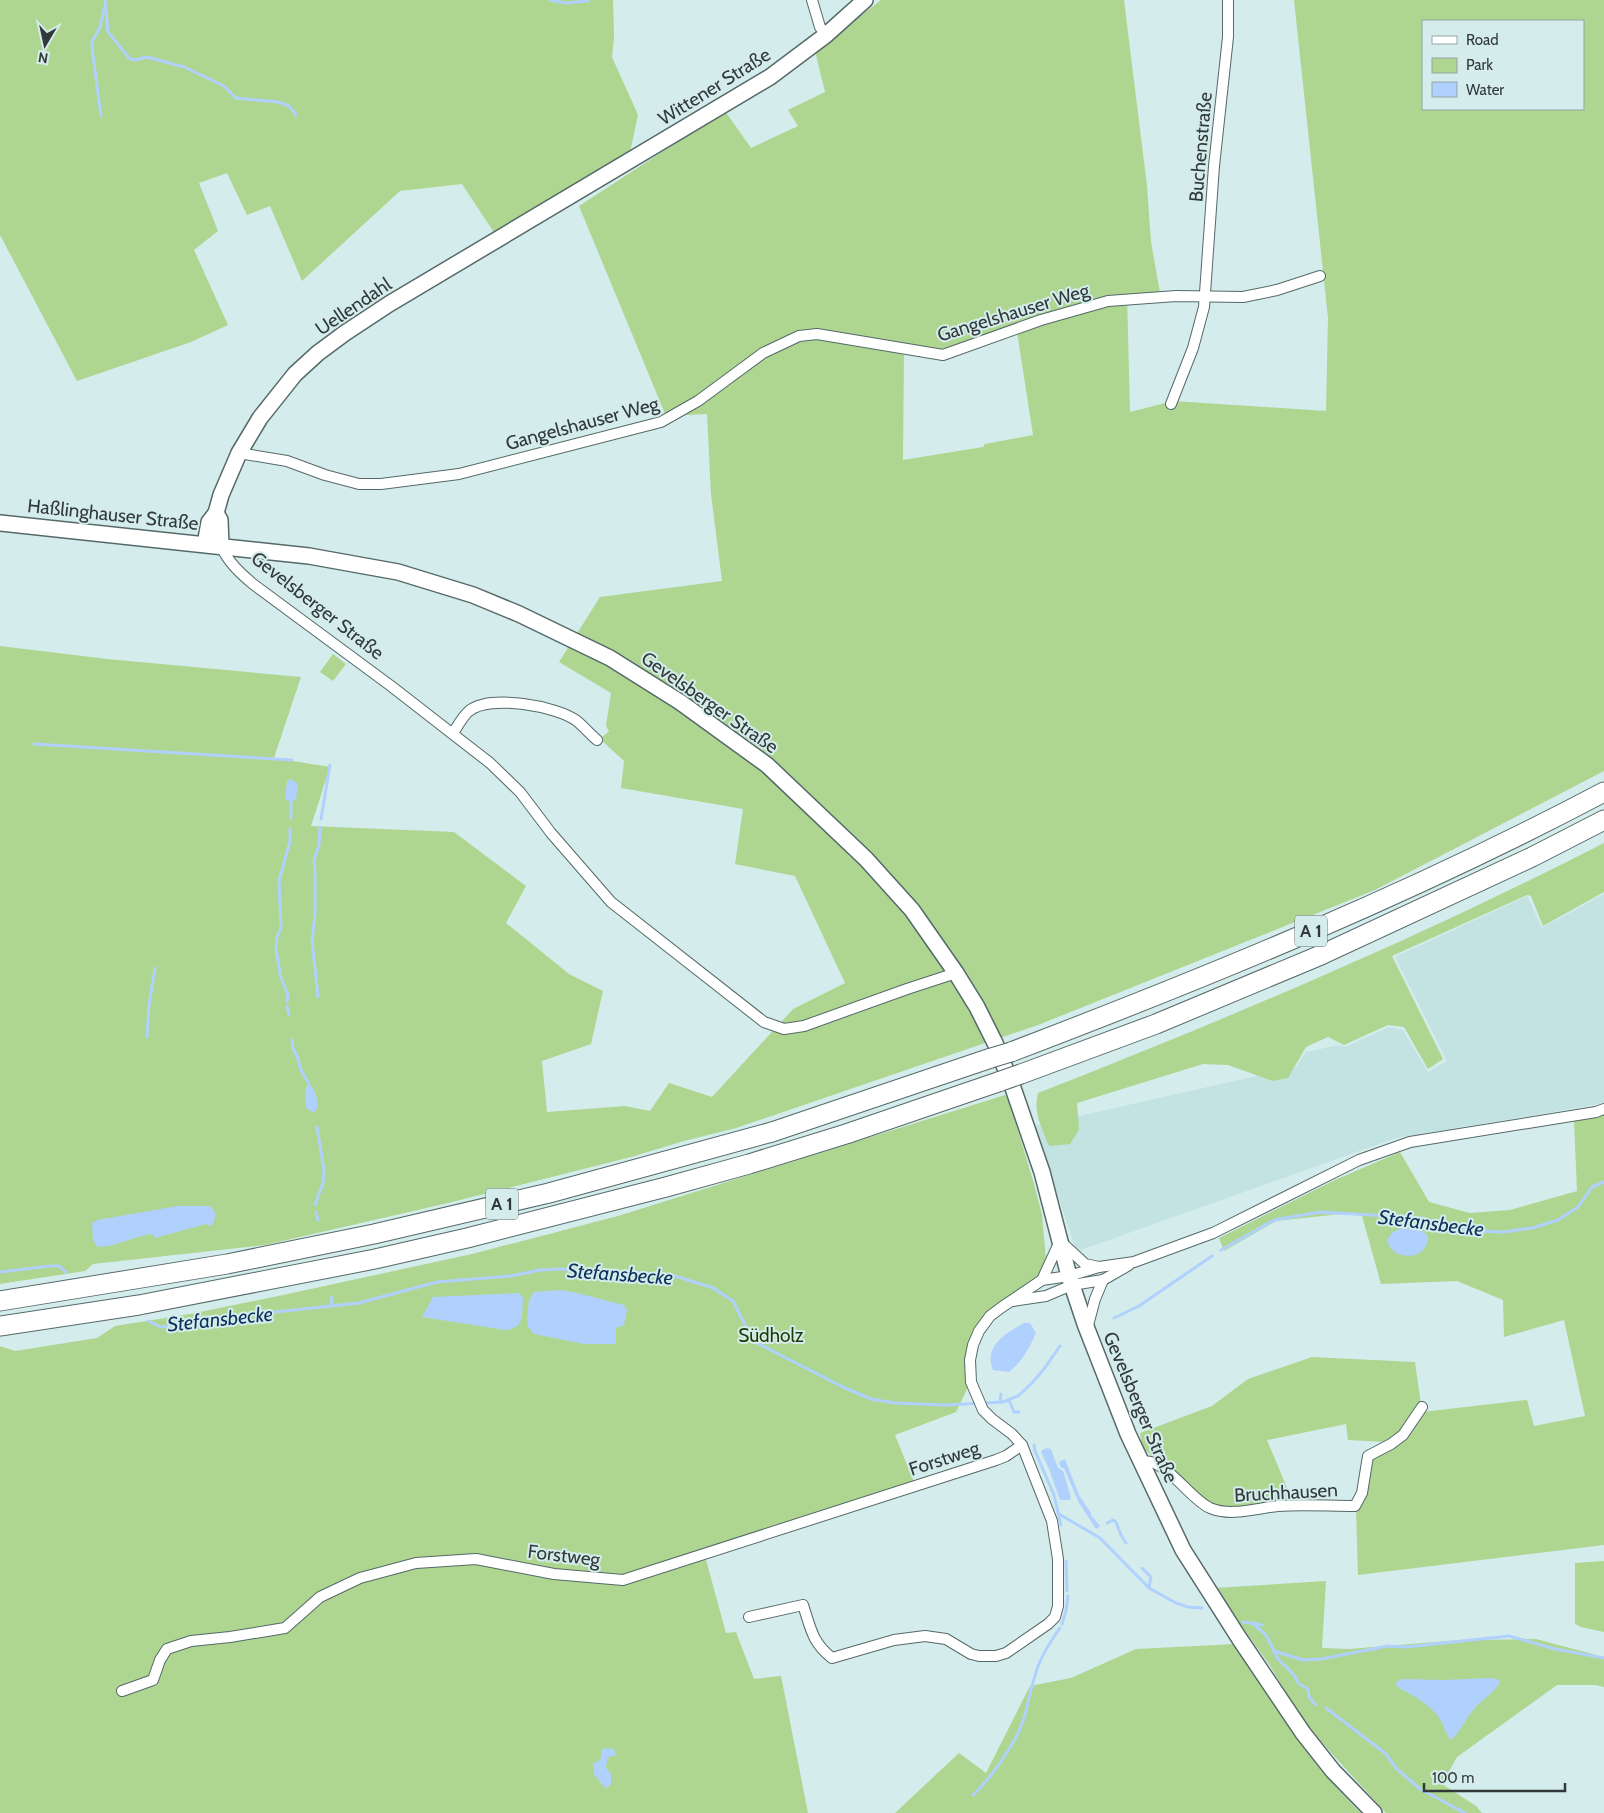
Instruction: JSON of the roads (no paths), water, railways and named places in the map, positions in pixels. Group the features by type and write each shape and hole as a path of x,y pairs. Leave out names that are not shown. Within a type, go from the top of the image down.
{"highway":[{"name":"A 1","path":"0,1301 227,1264 374,1234 549,1193 772,1132 1011,1052 1148,1000 1431,878 1604,792"},
{"name":"A 1","path":"0,1326 139,1305 375,1259 467,1238 666,1187 846,1134 1001,1081 1156,1024 1321,955 1508,868 1604,820"}],"main road":[{"name":"Wittener Straße","path":"576,194 766,79 826,35 865,0"},
{"name":"Uellendahl","path":"205,544 209,522 216,512 239,453 256,423 295,374 318,353 389,304 576,194"},
{"name":"Uellendahl","path":"216,512 220,520 221,546"},
{"name":"Haßlinghauser Straße","path":"0,523 221,546"},
{"name":"Gevelsberger Straße","path":"221,546 358,563 413,576 473,595 512,611 610,658 680,702 766,765 891,885 912,910 956,973 992,1036 1013,1088 1042,1172 1070,1281 1087,1329 1140,1462 1183,1550 1284,1706 1328,1765 1374,1813"}],"street":[{"path":"812,0 820,27 826,35"},
{"name":"Buchenstraße","path":"1205,297 1214,166 1228,37 1228,0"},
{"name":"Gangelshauser Weg","path":"239,453 287,461 325,475 359,484 381,484 459,474 661,422 698,401 763,353 799,336 818,334 943,355 1041,320 1108,301 1166,296 1248,296 1277,290 1320,276"},
{"path":"1171,404 1193,348 1205,297"},
{"name":"Gevelsberger Straße","path":"221,546 238,571 253,584 453,733 490,763 520,792 551,833 612,902 764,1022 784,1029 804,1026 899,991 956,973"},
{"path":"453,733 470,711 486,704 508,704 545,708 563,714 576,721 597,740"},
{"path":"1042,1280 1103,1280 1134,1262 1213,1233 1359,1160 1410,1142 1596,1112 1604,1109"},
{"path":"749,1617 803,1605 814,1640 832,1658 894,1640 925,1636 946,1639 971,1654 996,1656 1006,1653 1048,1624 1055,1616 1058,1606 1058,1559 1052,1521 1022,1445 1012,1434 983,1410 971,1382 970,1360 973,1345 979,1331 990,1316 1042,1280 1060,1241 1085,1264 1098,1267"},
{"path":"1012,1301 1046,1296 1098,1267 1134,1262"},
{"path":"1087,1329 1095,1299 1103,1280"},
{"name":"Bruchhausen","path":"1140,1462 1145,1460 1159,1464 1196,1499 1210,1508 1225,1512 1279,1506 1355,1506 1362,1493 1368,1456 1391,1444 1403,1434 1422,1407"},
{"name":"Forstweg","path":"122,1692 153,1680 160,1660 167,1648 192,1641 285,1628 320,1597 360,1578 416,1563 476,1559 554,1574 623,1580 996,1460 1006,1456 1022,1445"}],"water":[{"path":"291,779 298,784 296,800 287,801 285,798 287,781"},
{"path":"309,1084 315,1092 317,1100 318,1107 314,1113 306,1108 305,1089"},
{"path":"178,1206 210,1206 214,1210 215,1215 212,1226 206,1224 155,1238 152,1234 145,1235 105,1247 98,1247 93,1241 92,1223 97,1220"},
{"path":"1402,1228 1416,1229 1428,1236 1427,1245 1422,1251 1409,1256 1395,1252 1390,1247 1387,1239 1393,1232"},
{"path":"560,1290 624,1305 627,1310 624,1325 616,1328 616,1344 584,1344 534,1334 528,1327 529,1300 534,1292"},
{"path":"519,1293 523,1298 521,1320 516,1327 511,1329 505,1330 422,1317 433,1297"},
{"path":"1024,1323 1030,1323 1036,1333 1025,1354 1009,1372 993,1370 991,1354 994,1347 1010,1331"},
{"path":"1047,1448 1051,1449 1058,1468 1063,1471 1071,1497 1070,1500 1060,1500 1041,1452"},
{"path":"1065,1459 1079,1495 1100,1526 1096,1529 1079,1503 1064,1468 1061,1468 1059,1462"},
{"path":"1492,1678 1499,1680 1500,1683 1478,1705 1451,1740 1440,1719 1431,1709 1399,1688 1395,1683 1402,1679"},
{"path":"605,1748 614,1749 616,1756 610,1756 607,1760 606,1768 611,1774 611,1784 607,1788 594,1774 593,1765 595,1762 600,1761 602,1750"}],"waterway":[{"path":"105,0 108,32 130,59 135,60 147,57 184,67 224,86 236,98 278,102 289,106 296,115"},
{"path":"550,0 565,3 588,1"},
{"path":"101,116 92,42 100,27 104,9"},
{"path":"34,744 292,760"},
{"path":"321,819 330,765"},
{"path":"291,801 291,818"},
{"path":"318,997 312,941 315,914 314,860 319,845 320,827"},
{"path":"287,1001 288,995 281,978 276,950 277,937 281,928 279,881 290,841 290,829"},
{"path":"147,1037 149,1005 155,968"},
{"path":"287,1006 289,1015"},
{"path":"292,1040 293,1049 301,1070 309,1084"},
{"path":"315,1205 323,1183 324,1170 317,1127"},
{"name":"Stefansbecke","path":"1221,1250 1274,1220 1320,1212 1422,1218 1442,1225 1474,1231 1503,1232 1532,1228 1558,1220 1578,1207 1592,1187 1604,1182"},
{"path":"316,1212 318,1220"},
{"name":"Stefansbecke","path":"1114,1318 1139,1306 1212,1256"},
{"name":"Stefansbecke","path":"0,1272 50,1266 59,1266 66,1272"},
{"name":"Stefansbecke","path":"148,1321 161,1327 228,1317 359,1303 437,1282 511,1276 540,1270 563,1269 597,1275 632,1272 675,1276 713,1288 733,1301 753,1341 843,1387 871,1399 895,1403 945,1405 1003,1402 1018,1396 1032,1383 1060,1346"},
{"path":"331,1306 332,1297"},
{"path":"1000,1402 1001,1394"},
{"path":"1009,1400 1014,1412 1019,1412"},
{"path":"1034,1445 1054,1495 1061,1525"},
{"path":"1059,1514 1100,1538 1149,1588 1176,1603 1188,1607 1202,1608"},
{"path":"1107,1523 1113,1520 1116,1522 1126,1543"},
{"path":"1066,1561 1067,1591"},
{"path":"1142,1568 1151,1577 1149,1587"},
{"path":"1062,1624 1068,1596"},
{"path":"1243,1622 1252,1623 1266,1635 1278,1659 1294,1675 1299,1684 1308,1689 1309,1697 1316,1705"},
{"path":"1253,1623 1262,1625"},
{"path":"973,1795 995,1770 1014,1740 1023,1721 1039,1663 1060,1628"},
{"path":"1274,1651 1303,1660 1321,1659 1388,1646 1406,1647 1509,1636 1555,1649 1604,1658"},
{"path":"1326,1708 1385,1753 1396,1768 1420,1789 1465,1813"}],"park label":[{"name":"Südholz","path":"771,1335"}]}
